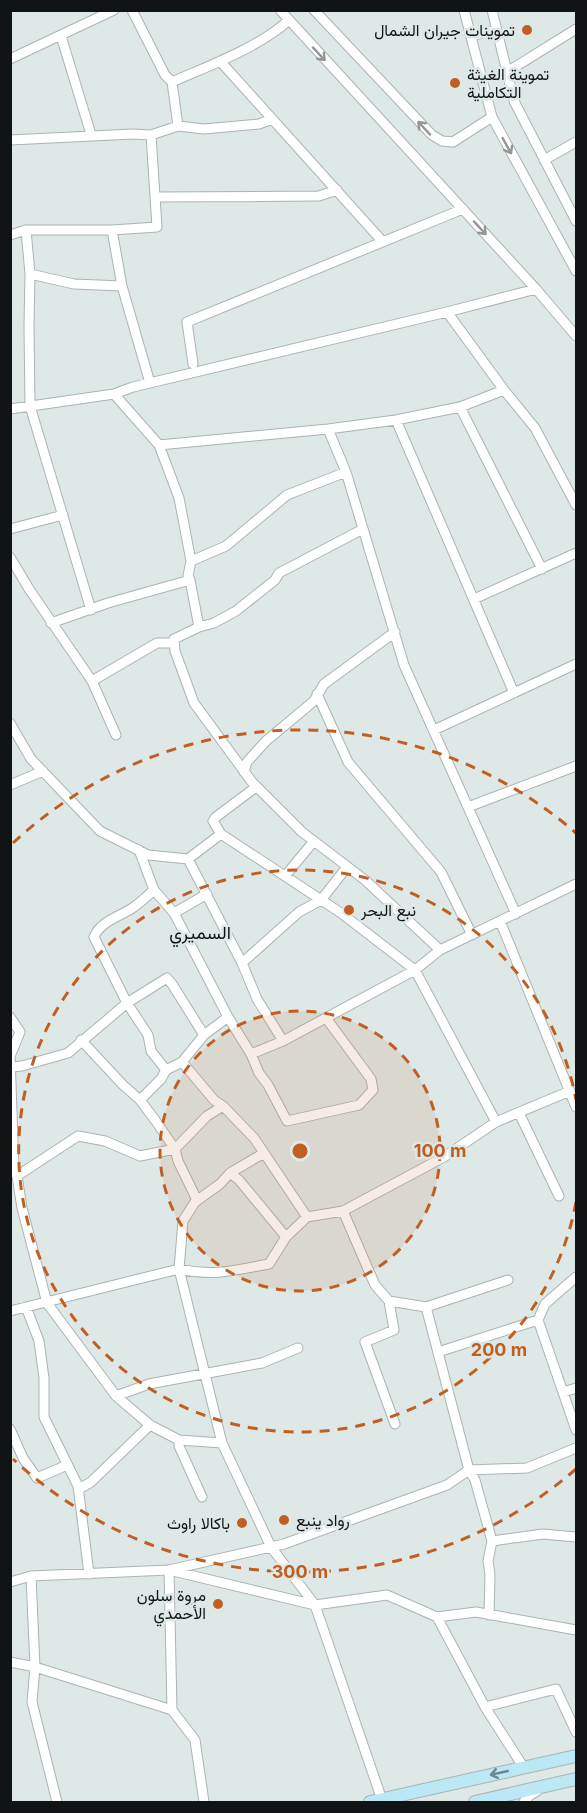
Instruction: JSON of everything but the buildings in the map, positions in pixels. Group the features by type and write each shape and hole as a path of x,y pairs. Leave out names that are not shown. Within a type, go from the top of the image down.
{"street":[{"path":"10,59 114,10"},
{"path":"132,10 165,75 171,82 178,126"},
{"path":"280,10 536,289 576,336"},
{"path":"314,10 432,135 442,141 453,142 492,117"},
{"path":"465,10 492,117 576,271"},
{"path":"492,10 514,101 576,221"},
{"path":"171,82 220,61 279,30 289,20"},
{"path":"507,72 576,29"},
{"path":"471,36 496,30"},
{"path":"61,36 90,131"},
{"path":"220,61 383,242"},
{"path":"10,140 152,135 178,126 204,129 259,124 272,119"},
{"path":"10,235 26,230 112,230 158,227 152,135"},
{"path":"544,160 576,142"},
{"path":"157,197 320,196 337,190"},
{"path":"193,364 187,322 463,209"},
{"path":"26,230 30,274 30,406 91,610"},
{"path":"112,230 122,286 150,383"},
{"path":"30,274 74,284 122,286"},
{"path":"10,409 114,394 150,383 536,289"},
{"path":"447,312 535,428 576,505"},
{"path":"159,445 328,429 396,420 460,407 504,390"},
{"path":"114,394 159,445 179,498 191,561 188,576 199,627"},
{"path":"460,407 542,568"},
{"path":"396,420 514,693"},
{"path":"328,429 346,472 404,664 516,914"},
{"path":"191,561 226,546 287,495 346,472"},
{"path":"10,529 63,514"},
{"path":"363,528 279,573 275,580 236,611 214,623 199,627 174,639 174,643 194,703 256,787 302,832 365,880 440,950"},
{"path":"474,599 576,553"},
{"path":"10,557 51,623 92,681 116,735"},
{"path":"51,623 108,603 190,580"},
{"path":"244,772 247,762 266,741 314,701 324,684 395,632"},
{"path":"92,681 157,643 174,643"},
{"path":"434,730 576,664"},
{"path":"317,694 348,762 441,872 472,935"},
{"path":"10,723 31,759 100,831 148,855 188,859 221,834"},
{"path":"468,807 576,766"},
{"path":"10,785 43,771"},
{"path":"256,787 213,821 221,834 341,913 415,970 496,1122"},
{"path":"285,876 314,841"},
{"path":"139,850 154,890 174,913 228,1017 287,1121 359,1105 373,1090 371,1078 326,1018"},
{"path":"188,859 258,999 283,1041"},
{"path":"242,963 299,912 321,900 347,867"},
{"path":"251,1054 283,1041 415,970 440,950 576,884"},
{"path":"154,890 130,910 123,912 97,930 94,937 127,1003 148,1035 151,1051 166,1070"},
{"path":"174,913 207,894"},
{"path":"500,921 576,1107"},
{"path":"12,1066 22,1066 68,1053 127,1003 167,978 204,1035"},
{"path":"10,1017 20,1032 11,1054 14,1173 47,1302 117,1396 150,1425 179,1440 222,1443"},
{"path":"140,1100 161,1079 166,1070 182,1062 204,1035 228,1017"},
{"path":"81,1040 140,1100 175,1149 178,1161 197,1200"},
{"path":"182,1062 214,1100 223,1106 254,1138 307,1218"},
{"path":"10,1311 179,1269 201,1274 269,1264 286,1237 307,1218 343,1211 444,1157 496,1122 570,1091"},
{"path":"14,1173 78,1136 105,1141 140,1156 175,1149 207,1116 223,1106"},
{"path":"519,1113 559,1196"},
{"path":"264,1153 230,1173 220,1184 197,1200 183,1221 179,1269 222,1443 271,1547 315,1605 376,1801 576,1756"},
{"path":"230,1173 239,1180 286,1237"},
{"path":"343,1211 372,1280 389,1301 394,1330 365,1342 395,1424"},
{"path":"576,1277 545,1304 538,1320 576,1430"},
{"path":"389,1301 426,1307 508,1280"},
{"path":"26,1307 39,1341 44,1378 44,1417 79,1489 89,1574"},
{"path":"426,1307 469,1470 475,1480 492,1541 488,1562 489,1615"},
{"path":"438,1352 538,1320"},
{"path":"117,1396 149,1384 262,1362 298,1348"},
{"path":"564,1392 576,1388"},
{"path":"79,1489 91,1482 150,1425"},
{"path":"10,1429 23,1458 37,1478 65,1466"},
{"path":"179,1440 178,1446 202,1497"},
{"path":"10,1582 31,1576 169,1570 271,1547 447,1485 469,1470 527,1468 576,1448"},
{"path":"492,1541 543,1534 576,1537"},
{"path":"169,1570 315,1605 387,1595 437,1617 476,1612 576,1630"},
{"path":"169,1570 172,1710"},
{"path":"31,1576 34,1667 32,1702 57,1803"},
{"path":"437,1617 485,1707 524,1768"},
{"path":"10,1662 34,1667 172,1710 195,1740 204,1803"},
{"path":"485,1707 556,1689 576,1732"},
{"path":"475,1803 574,1782"},
{"path":"524,1803 529,1796 544,1787"}],"place":[{"name":"تموينات جيران الشمال","path":"527,30"},
{"name":"تموينة الغيثة التكاملية","path":"455,83"},
{"name":"نبع البحر","path":"349,910"},
{"name":"رواد ينبع","path":"284,1520"},
{"name":"باكالا راوث","path":"242,1523"},
{"name":"مروة سلون الأحمدي","path":"218,1604"}],"district":[{"name":"السميري","path":"200,933"}]}
